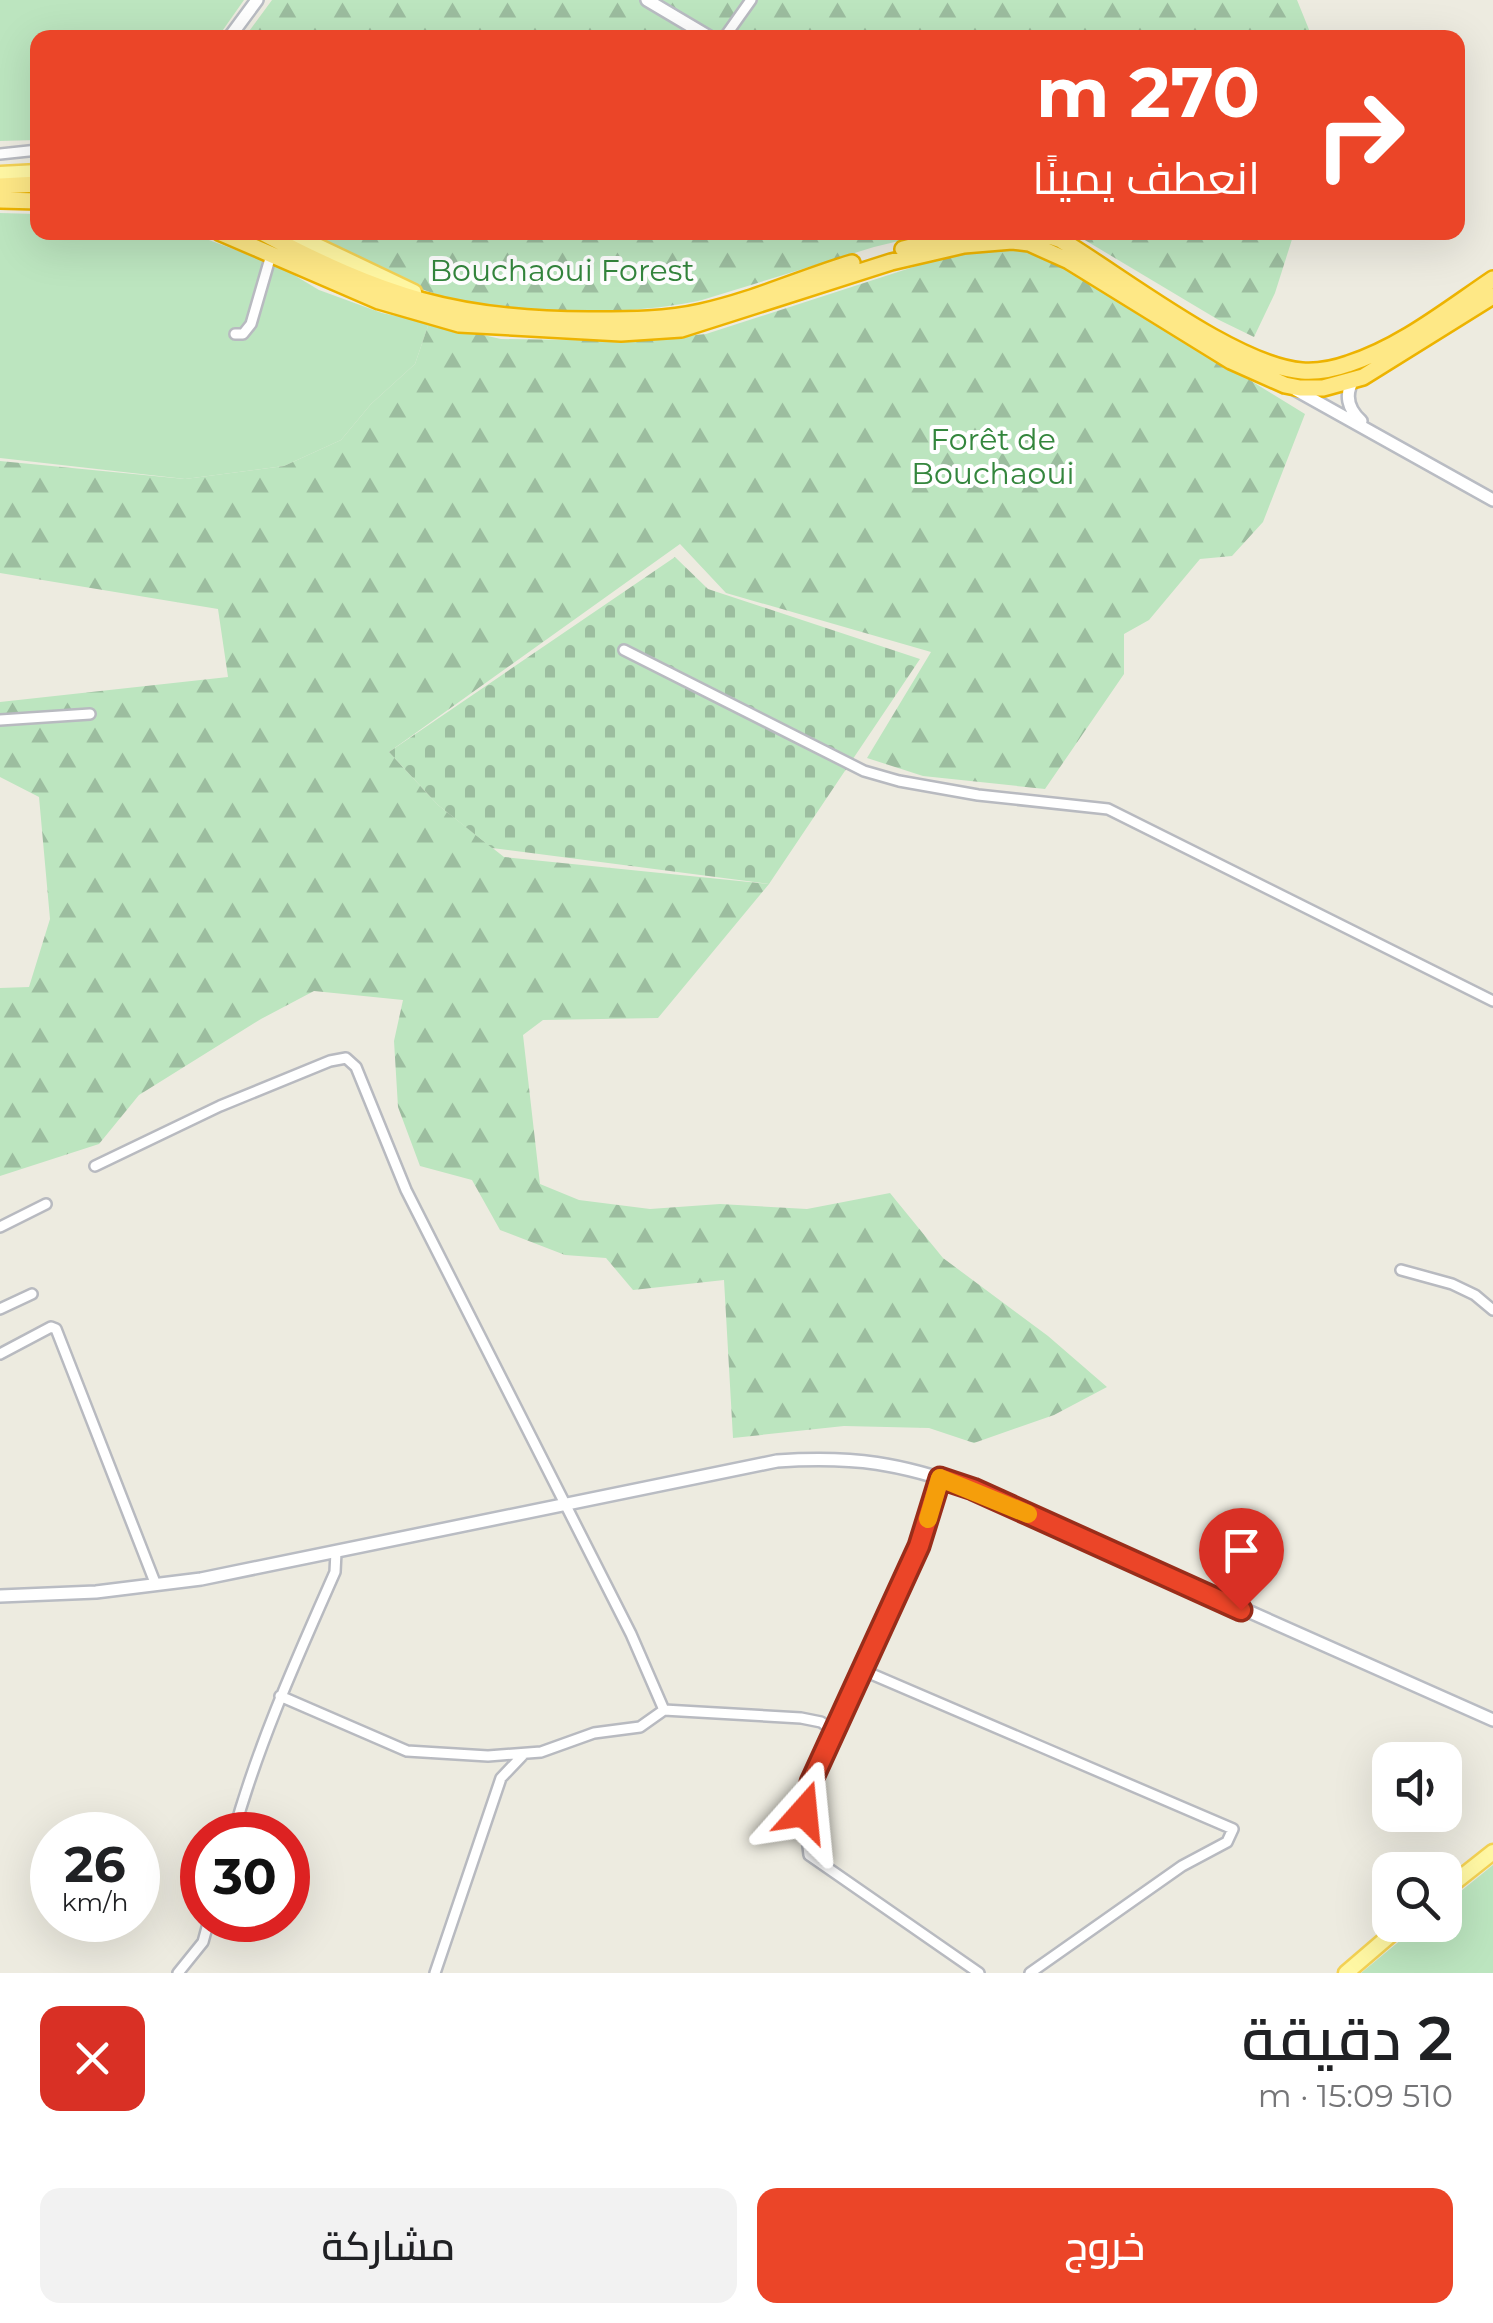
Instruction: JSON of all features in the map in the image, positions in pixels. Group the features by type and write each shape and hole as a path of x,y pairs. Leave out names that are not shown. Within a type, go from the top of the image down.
{"highway":[{"path":"0,193 30,189"},
{"path":"0,193 30,199"},
{"path":"236,240 416,313 489,328 621,334 659,332 725,317 891,262 964,246 1029,243 1068,260 1231,361 1285,385 1322,388 1354,380 1392,360 1493,296"},
{"path":"277,240 378,288 451,309 510,318 560,320 670,318 719,308 864,259 939,240"},
{"path":"1060,240 1224,342 1273,364 1302,371 1329,369 1369,356 1407,336 1493,279"}],"main road":[{"path":"235,30 256,0"},
{"path":"646,0 697,30"},
{"path":"0,174 30,172"},
{"path":"256,240 353,290"},
{"path":"305,240 451,309"},
{"path":"1354,380 1348,392 1351,409 1376,433"},
{"path":"1285,385 1493,500"},
{"path":"0,1596 156,1585 567,1506 777,1461 864,1459 940,1478 1493,1720"},
{"path":"1462,1877 1493,1852"},
{"path":"1346,1973 1382,1942"}],"street":[{"path":"730,30 751,0"},
{"path":"0,154 30,151"},
{"path":"235,334 243,334 251,324 271,256"},
{"path":"624,650 864,770 899,781 978,794 1108,809 1493,1001"},
{"path":"0,720 90,714"},
{"path":"96,1166 220,1106 330,1061 346,1058 356,1067 406,1190 567,1506 664,1710"},
{"path":"0,1226 46,1204"},
{"path":"1401,1270 1452,1284 1475,1295 1493,1310"},
{"path":"0,1309 32,1294"},
{"path":"0,1354 51,1327 56,1329 156,1585"},
{"path":"940,1478 919,1546 811,1782 804,1812 809,1855 979,1973"},
{"path":"239,1812 280,1696 335,1572 336,1552"},
{"path":"862,1670 1233,1829 1227,1842 1182,1866 1030,1973"},
{"path":"280,1696 407,1751 488,1756 541,1752 594,1734 640,1728 664,1710 801,1718 822,1722 834,1731"},
{"path":"435,1973 501,1778 524,1754"},
{"path":"178,1973 203,1942"}],"green space":[{"path":"0,0 244,0 223,30 30,30 30,140 0,141"},
{"path":"272,0 1297,0 1309,30 250,30"},
{"path":"0,213 30,214 30,240 209,240 279,266 319,290 382,313 429,323 415,364 371,404 341,440 284,466 185,479 0,458"},
{"name":"Bouchaoui Forest","path":"324,240 903,240 702,300 641,309 571,312 502,308 442,296 392,276"},
{"path":"1085,240 1292,240 1275,293 1254,337"},
{"name":"Forêt de Bouchaoui","path":"1008,243 1044,254 1305,414 1263,522 1232,556 1200,559 1149,620 1124,634 1124,674 1045,789 923,776 867,758 931,652 726,593 680,544 389,752 438,805 504,857 769,884 658,1018 543,1020 523,1035 540,1184 579,1200 650,1209 720,1204 807,1209 890,1193 943,1258 1048,1336 1107,1387 1054,1415 974,1443 929,1428 844,1426 733,1438 724,1280 633,1290 606,1258 565,1255 500,1230 472,1180 420,1166 398,1107 394,1041 403,1000 314,991 261,1019 139,1095 99,1144 0,1176 0,988 29,987 50,919 39,797 0,777 0,702 228,677 218,609 0,573 0,461 185,479 284,466 341,440 371,404 415,364 429,323 501,339 632,341 706,334 972,248"},
{"path":"675,557 708,589 920,659 769,884 492,848 438,805 389,752"},
{"path":"1493,1865 1493,1973 1361,1973 1398,1942 1462,1942 1462,1890"}],"slow traffic":[{"path":"928,1519 940,1478 1028,1514"}],"route":[{"path":"804,1812 811,1782 919,1546 940,1478 973,1489 1241,1610"}]}
